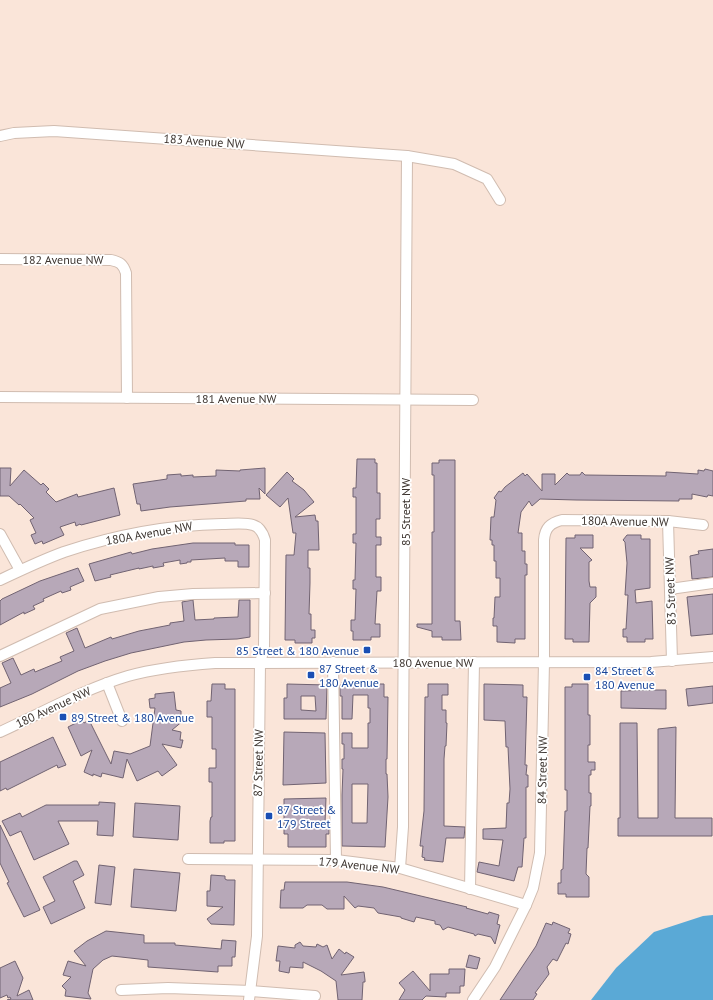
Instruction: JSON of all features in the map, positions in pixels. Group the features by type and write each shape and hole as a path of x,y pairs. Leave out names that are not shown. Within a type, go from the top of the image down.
{"street":[{"name":"183 Avenue NW","path":"0,136 54,130 407,156 454,164 486,179 500,200"},
{"name":"85 Street NW","path":"400,868 403,827 407,156"},
{"name":"182 Avenue NW","path":"0,259 111,260 119,262 124,266 126,272 127,398"},
{"name":"181 Avenue NW","path":"0,397 472,400"},
{"name":"180A Avenue NW","path":"549,526 552,523 562,520 668,521 703,525"},
{"name":"83 Street NW","path":"668,521 672,661"},
{"name":"180A Avenue NW","path":"0,580 20,570 65,552 135,533 210,524 245,524 259,528"},
{"name":"84 Street NW","path":"473,1000 495,967 526,905 533,888 540,853 544,662 544,540 549,526"},
{"name":"87 Street NW","path":"250,995 258,936 260,663 264,648 265,540 259,528"},
{"path":"0,534 20,570"},
{"path":"670,589 713,583"},
{"path":"0,656 100,609 165,596 265,593"},
{"name":"180 Avenue NW","path":"0,732 107,683 147,672 174,667 215,663 672,661 713,657"},
{"path":"333,662 336,860"},
{"path":"470,889 474,662"},
{"name":"180 Avenue NW","path":"107,683 122,721"},
{"name":"179 Avenue NW","path":"188,858 336,860 400,868 526,905"},
{"path":"121,990 168,988 250,995 315,996"}],"water":[{"path":"713,915 713,1000 591,1000 616,968 654,932 703,916"}],"building":[{"path":"357,459 375,459 375,463 377,463 377,493 380,493 380,519 376,519 376,537 381,537 381,545 376,545 376,577 381,577 381,591 377,591 375,624 380,624 380,637 371,637 371,640 353,640 353,631 351,631 351,620 355,620 356,589 353,589 353,580 355,580 356,543 353,543 353,534 356,534 356,497 353,497 353,488 356,488"},
{"path":"439,460 455,460 455,621 460,621 461,640 442,640 442,637 432,637 432,631 417,627 417,624 432,624 432,532 434,532 434,475 432,475 432,463 439,463"},
{"path":"0,468 11,468 10,486 24,470 41,485 43,483 49,489 46,492 56,502 77,494 78,497 114,488 120,515 76,526 75,522 60,527 64,535 43,544 42,541 35,544 31,535 36,533 30,520 34,518 20,504 19,505 9,496 0,496"},
{"path":"265,468 265,494 259,488 260,499 246,499 246,501 170,507 141,511 140,504 137,504 133,484 167,479 167,475 181,474 181,476 193,475 193,477 216,476 216,470 240,471"},
{"path":"705,469 713,471 713,496 708,495 707,497 692,494 692,499 679,499 679,501 540,499 532,506 529,501 521,512 518,533 522,533 522,551 525,551 525,564 527,564 527,575 525,575 525,639 515,639 515,643 497,642 497,626 493,626 493,618 495,597 500,597 500,578 496,578 494,545 492,545 492,540 490,540 491,517 494,517 496,500 494,498 499,491 501,492 523,473 525,476 527,474 542,491 542,474 555,474 555,485 567,473 569,475 580,475 582,472 585,475 666,476 666,472 698,474 698,470 704,471"},
{"path":"287,472 294,479 292,481 304,490 314,502 295,517 315,515 316,521 318,521 319,550 308,550 308,568 310,568 309,614 311,614 311,630 315,630 315,638 312,638 312,643 295,643 295,640 285,640 286,555 294,555 296,533 293,533 288,498 280,507 266,495"},
{"path":"575,535 593,535 593,548 580,548 592,560 589,562 589,581 590,587 596,587 596,597 590,603 589,642 573,642 573,639 565,639 566,538 575,538"},
{"path":"627,535 641,535 641,539 650,539 650,588 635,590 636,603 652,601 653,639 645,639 645,642 627,642 627,637 623,637 623,629 626,629 628,595 625,595 627,563 625,542 623,540"},
{"path":"193,543 235,543 235,545 249,545 249,567 238,567 238,561 225,561 225,558 191,560 191,562 180,564 180,560 163,563 164,566 139,568 110,575 111,577 95,581 89,564 131,552 132,554 152,549"},
{"path":"713,549 713,577 692,579 690,556 699,554 698,551"},
{"path":"78,568 84,581 70,587 71,590 62,593 61,591 43,599 44,601 33,606 35,609 24,614 24,612 0,625 0,601 2,599 40,581"},
{"path":"713,594 713,634 691,636 687,597"},
{"path":"193,600 195,620 238,617 239,600 250,600 250,637 184,642 131,653 78,671 32,694 0,707 0,688 11,683 2,663 13,658 21,675 34,669 35,672 62,661 60,657 74,651 66,633 77,628 85,648 111,637 112,639 139,631 170,625 170,623 184,621 182,602"},
{"path":"342,682 352,682 352,684 384,684 384,697 388,697 386,774 388,797 385,847 342,846 342,759 344,759 344,744 342,744 342,733 352,733 352,748 368,748 368,723 370,723 370,708 368,708 368,695 353,695 352,719 342,719 342,696 340,696 340,685 342,685","holes":["352,784 368,784 367,823 352,823"]},
{"path":"212,684 225,684 225,689 235,689 235,841 224,841 224,843 210,843 212,782 209,782 209,768 216,768 216,749 212,749 212,717 207,717 207,701 211,701"},
{"path":"287,684 327,685 326,719 284,719 284,698 287,698","holes":["301,696 315,696 316,711 301,710"]},
{"path":"428,684 448,684 448,695 442,695 442,710 446,710 447,723 444,759 444,826 465,827 464,838 446,838 443,862 424,860 425,858 422,857 423,846 420,846 424,811 425,697 428,697"},
{"path":"484,684 523,685 523,697 527,697 525,765 527,765 526,775 528,775 528,787 526,787 526,838 524,838 522,867 518,867 514,881 477,872 479,862 499,866 503,840 483,839 483,829 506,828 507,803 509,803 510,789 505,721 484,720"},
{"path":"572,684 588,684 590,745 588,745 588,762 595,762 595,770 591,770 591,775 589,775 591,806 586,874 589,877 589,897 566,897 566,894 558,894 558,883 561,883 561,870 563,869 565,811 567,811 567,790 565,790 565,687 572,687"},
{"path":"713,686 713,703 688,706 686,689"},
{"path":"666,690 666,709 621,708 621,691"},
{"path":"174,692 176,710 181,711 181,716 184,720 172,730 181,732 180,740 183,740 181,748 162,744 177,765 162,776 158,771 137,781 127,759 123,778 102,773 101,777 93,774 93,776 84,772 92,750 81,756 68,727 82,720 84,723 89,720 111,764 114,751 130,754 150,746 155,708 150,708 149,699 155,698 155,694"},
{"path":"620,723 637,723 638,818 658,818 658,729 676,727 675,818 712,818 712,836 618,836 618,818 620,818"},
{"path":"284,732 325,733 326,783 283,785"},
{"path":"53,737 66,765 58,768 57,765 7,790 6,788 0,791 0,762"},
{"path":"326,798 325,823 329,823 329,834 326,834 326,847 288,847 288,834 284,834 284,799"},
{"path":"99,802 115,803 113,836 97,835 98,821 58,821 69,844 34,860 21,831 10,836 2,821 20,813 22,817 46,805 99,805"},
{"path":"135,803 180,806 178,840 133,837"},
{"path":"0,825 40,910 24,917 7,883 9,882 0,863"},
{"path":"74,861 77,861 84,875 73,881 85,908 51,924 43,907 55,901 43,877"},
{"path":"99,865 115,867 111,905 95,903"},
{"path":"134,869 180,873 176,911 131,907"},
{"path":"211,875 225,876 225,879 227,880 235,880 234,925 211,924 207,919 223,907 207,906 207,891 210,891"},
{"path":"285,882 347,882 383,887 467,907 466,908 488,914 489,912 499,915 497,924 500,925 495,944 491,937 478,934 475,936 474,934 448,927 443,930 440,925 435,924 435,921 416,917 414,922 401,917 378,913 374,908 358,906 355,908 344,896 344,909 327,909 322,905 307,905 303,908 280,908 281,890 284,890"},
{"path":"553,922 570,929 568,933 571,934 568,944 566,943 557,961 553,959 547,967 549,974 535,993 537,994 533,1000 500,1000 536,946 546,923 552,925"},
{"path":"106,931 144,935 144,943 175,943 175,945 221,949 222,940 236,941 235,957 232,957 232,966 218,966 218,972 148,967 148,960 112,956 103,960 93,969 88,993 91,999 65,996 66,990 62,986 71,977 63,975 68,961 86,966 74,951 87,941"},
{"path":"300,942 303,946 316,947 317,944 323,947 327,945 332,959 339,949 345,954 346,952 354,957 341,975 364,972 365,982 363,982 362,1000 338,1000 336,981 303,962 303,968 290,967 289,973 279,971 280,961 276,961 278,946 295,948 295,945"},
{"path":"469,955 480,958 477,969 466,967"},
{"path":"15,961 23,978 17,996 29,990 33,1000 7,1000 11,999 10,997 8,998 7,995 0,998 0,968"},
{"path":"449,969 465,969 464,986 460,986 460,993 446,993 446,997 426,996 422,1000 399,1000 405,990 399,983 413,971 430,991 430,974 449,974"}],"place":[{"name":"85 Street & 180 Avenue","path":"367,650"},
{"name":"87 Street & 180 Avenue","path":"311,675"},
{"name":"84 Street & 180 Avenue","path":"587,677"},
{"name":"89 Street & 180 Avenue","path":"63,717"},
{"name":"87 Street & 179 Street","path":"269,816"}]}
